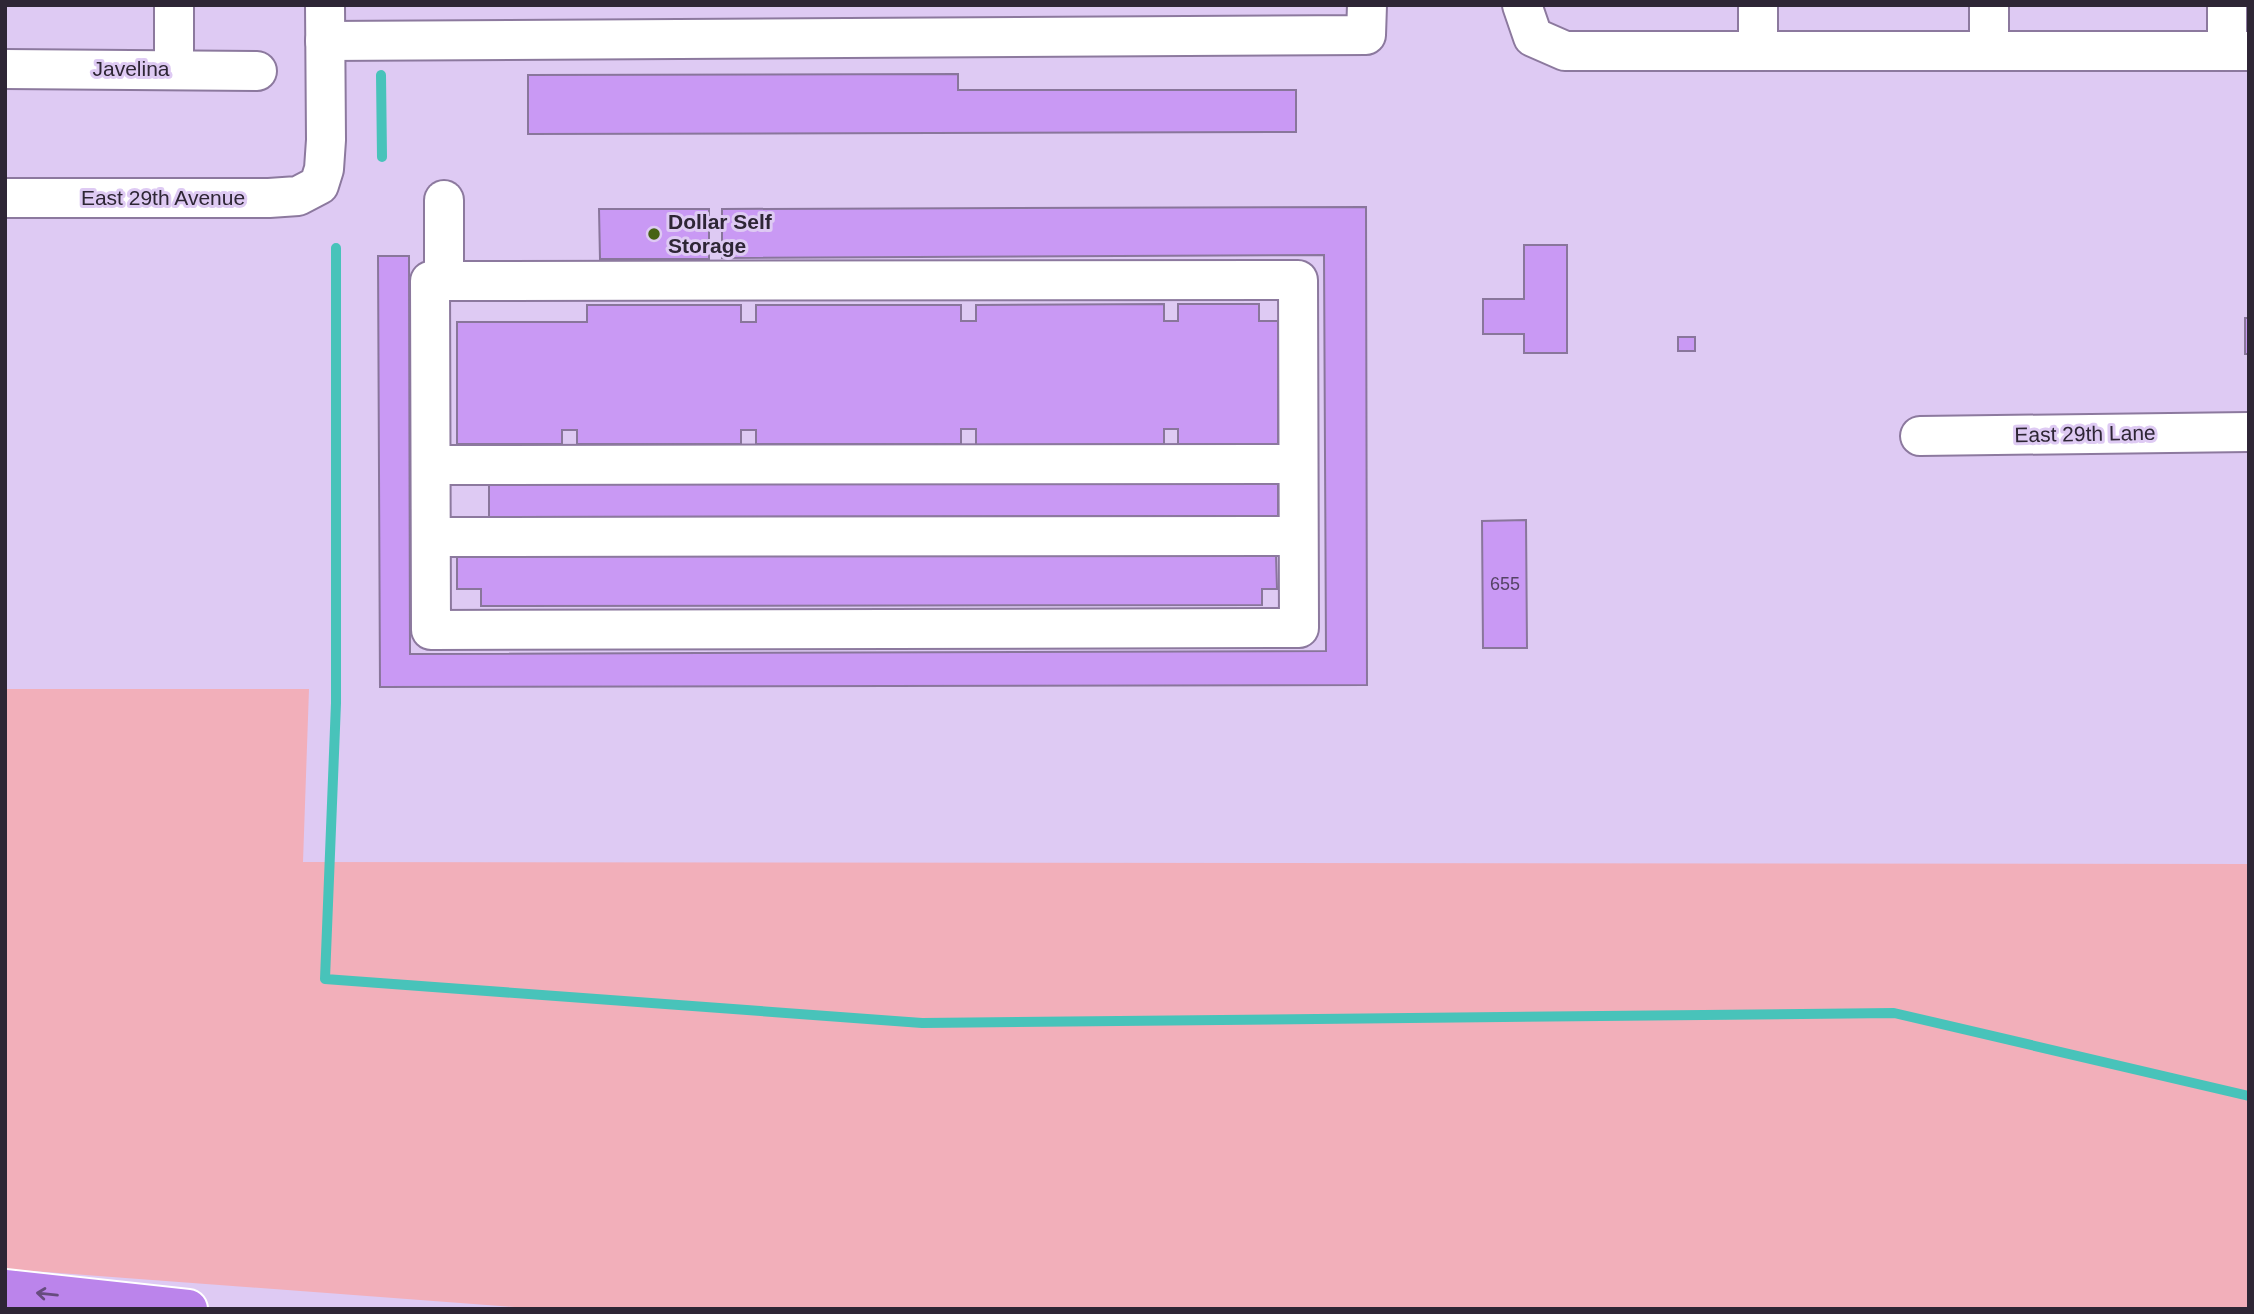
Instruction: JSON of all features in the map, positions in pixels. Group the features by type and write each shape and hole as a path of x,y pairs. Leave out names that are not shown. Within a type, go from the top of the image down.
{"highway":[{"path":"5,1289 188,1309"}],"street":[{"path":"174,5 174,69"},
{"path":"325,23 1366,35 1367,5"},
{"path":"1522,5 1533,37 1565,51 2238,51 2227,5"},
{"path":"1758,5 1758,51"},
{"path":"1989,5 1989,51"},
{"name":"East 29th Avenue","path":"5,198 269,198 298,195 319,185 324,169 326,140 325,23"},
{"name":"Javelina","path":"5,69 257,71"},
{"path":"444,200 444,281"},
{"path":"1298,280 1298,464 1298,628 431,630 430,281 1298,280"},
{"name":"East 29th Lane","path":"1920,436 2249,432"},
{"path":"431,465 1298,464"},
{"path":"431,537 1298,536"}],"shaded area":[{"path":"5,689 309,689 303,862 2249,864 2249,1309 540,1309 5,1269"}],"building":[{"path":"958,74 958,90 1296,90 1296,132 528,134 528,75"},
{"path":"1366,207 1367,685 380,687 378,256 409,256 410,654 1326,651 1324,255 722,258 722,209"},
{"name":"Dollar Self Storage","path":"599,209 709,209 709,259 600,259"},
{"path":"1524,245 1567,245 1567,353 1524,353 1524,334 1483,334 1483,299 1524,299"},
{"path":"1164,304 1164,321 1178,321 1178,304 1259,304 1259,321 1278,321 1278,444 1178,444 1178,429 1164,429 1164,444 976,445 976,429 961,429 961,444 756,444 756,430 741,430 741,444 577,444 577,430 562,430 562,444 457,444 457,322 587,322 587,305 741,305 741,322 756,322 756,305 961,305 961,321 976,321 976,305"},
{"path":"2245,318 2249,318 2249,354 2245,354"},
{"path":"1678,337 1695,337 1695,351 1678,351"},
{"path":"1278,483 1278,516 489,517 489,484"},
{"path":"1526,520 1527,648 1483,648 1482,521"},
{"path":"1276,555 1277,589 1262,589 1262,605 481,606 481,589 457,589 457,556"}],"waterway":[{"path":"381,75 382,157"},
{"path":"336,248 336,703 325,979 922,1023 1894,1013 2249,1096"}],"place":[{"name":"Dollar Self Storage","path":"654,234"}]}
